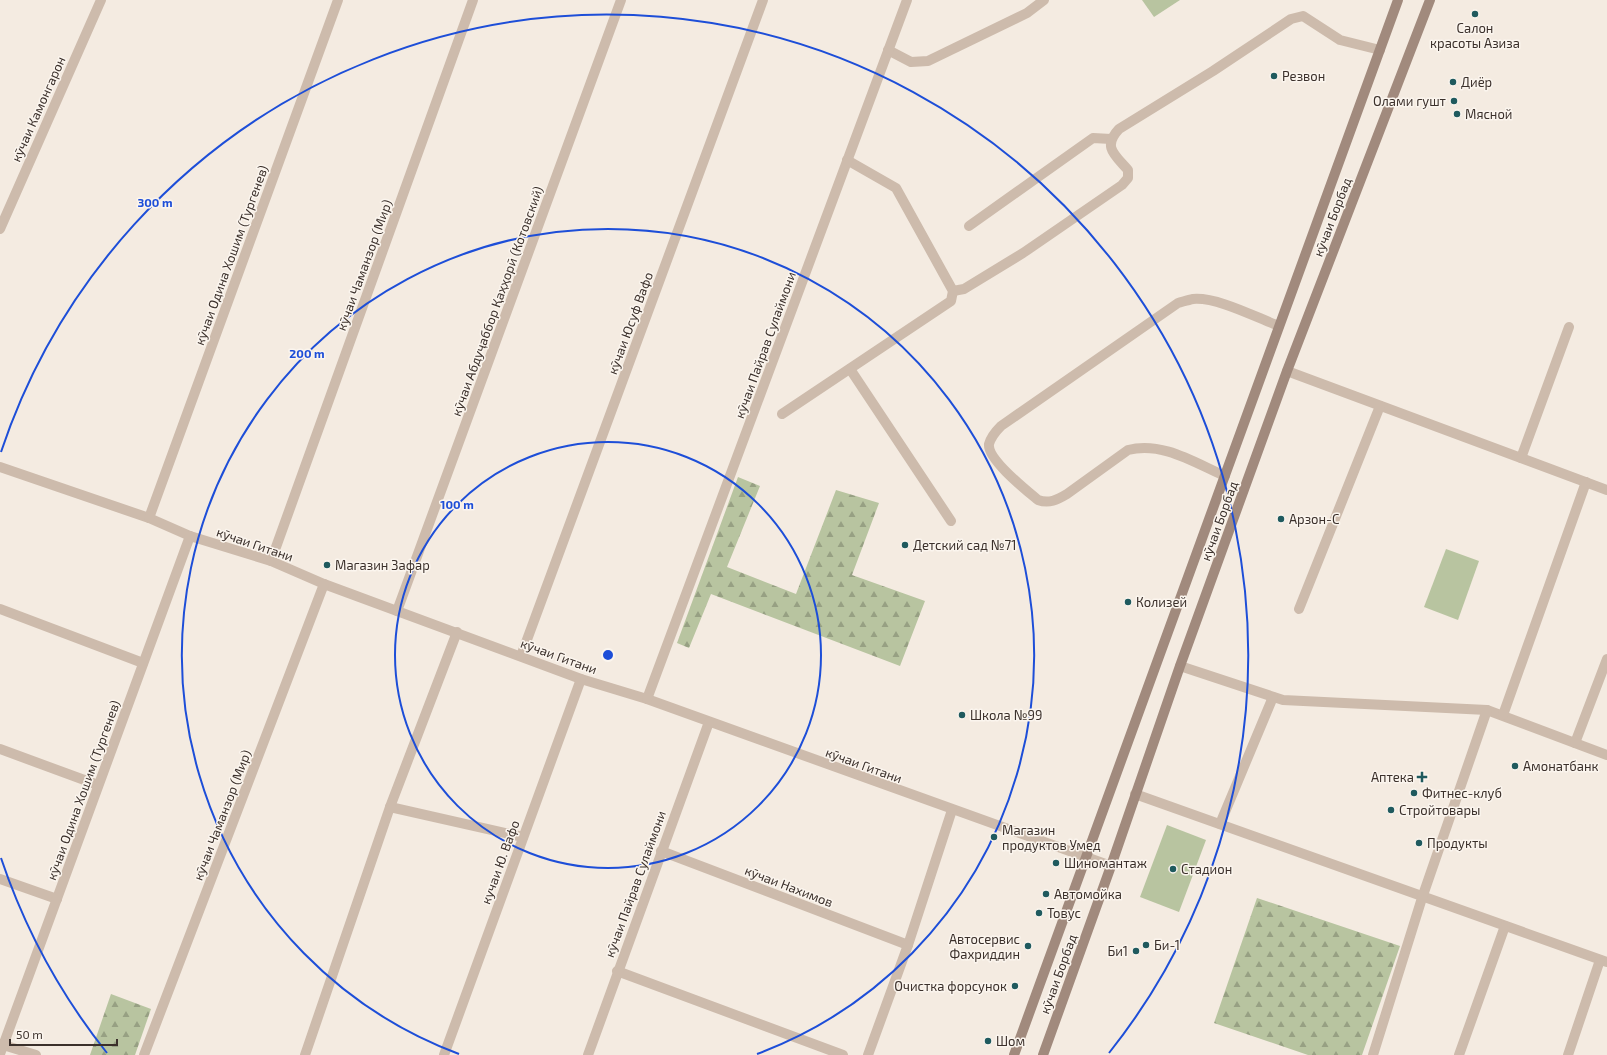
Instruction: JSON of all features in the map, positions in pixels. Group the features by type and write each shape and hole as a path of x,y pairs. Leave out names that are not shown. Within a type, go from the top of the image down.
{"main road":[{"path":"1394,13 1395,0"},
{"name":"кӯчаи Борбад","path":"1014,1055 1398,0"},
{"name":"кӯчаи Борбад","path":"1043,1055 1111,866 1180,666 1287,371 1430,0"},
{"path":"1423,16 1435,0"}],"street":[{"name":"кӯчаи Камонгарон","path":"0,229 101,0"},
{"name":"кӯчаи Одина Хошим (Тургенев)","path":"149,518 338,0"},
{"name":"кӯчаи Чаманзор (Мир)","path":"271,561 473,0"},
{"name":"кӯчаи Абдуҷаббор Қаҳҳорӣ (Котовский)","path":"397,611 621,0"},
{"name":"кӯчаи Юсуф Вафо","path":"521,656 763,0"},
{"name":"кӯчаи Пайрав Сулаймони","path":"648,699 907,0"},
{"path":"888,50 912,62 928,61 1027,13 1044,0"},
{"path":"953,291 964,288 1023,253 1122,185 1128,178 1128,170 1113,153 1111,148 1111,140 1119,129 1128,122 1213,71 1297,16 1303,16 1340,40 1380,50"},
{"path":"969,226 1093,138 1111,140"},
{"path":"782,414 951,301 953,291 896,188 847,160"},
{"path":"1225,476 1163,450 1139,447 1128,450 1068,494 1057,500 1044,502 1038,500 997,462 991,454 989,444 994,433 1001,426 1178,303 1192,299 1204,300 1225,306 1279,326"},
{"path":"1521,458 1569,327"},
{"path":"850,368 950,521"},
{"path":"1287,371 1607,490"},
{"path":"1300,609 1380,406"},
{"name":"кӯчаи Гитани","path":"0,467 149,518 190,536 271,561 324,584 581,679 648,699 952,810 1111,866"},
{"path":"1503,716 1586,482"},
{"name":"кӯчаи Одина Хошим (Тургенев)","path":"1,1048 190,536"},
{"name":"кӯчаи Чаманзор (Мир)","path":"144,1055 324,584"},
{"path":"0,610 143,663"},
{"path":"305,1055 390,807 457,632"},
{"path":"1575,743 1607,659"},
{"path":"1180,666 1283,700 1487,710 1607,755"},
{"name":"кучаи Ю. Вафо","path":"444,1055 581,679"},
{"path":"1220,824 1273,696"},
{"path":"1373,1055 1422,898 1487,710"},
{"name":"кӯчаи Пайрав Сулаймони","path":"588,1055 617,971 709,722"},
{"path":"0,749 98,785"},
{"path":"1135,794 1422,898 1604,961 1568,1055"},
{"path":"390,807 524,837"},
{"path":"868,1055 908,945 952,810"},
{"name":"кӯчаи Нахимов","path":"661,851 908,945"},
{"path":"0,879 57,899"},
{"path":"1459,1055 1505,926"},
{"path":"617,971 843,1055"},
{"path":"1,1048 36,1055"}],"green space":[{"path":"1142,0 1180,0 1154,17"},
{"path":"738,477 760,486 727,567 796,594 836,490 879,503 852,575 925,601 900,666 711,594 689,648 677,643"},
{"path":"1446,549 1479,561 1458,620 1424,607"},
{"name":"Стадион","path":"1167,825 1206,840 1179,912 1140,897"},
{"path":"1257,898 1400,946 1362,1055 1308,1055 1214,1023"},
{"path":"111,994 151,1009 135,1055 90,1055"}],"place":[{"name":"Салон красоты Азиза","path":"1475,14"},
{"name":"Резвон","path":"1274,76"},
{"name":"Диëр","path":"1453,82"},
{"name":"Олами гушт","path":"1454,101"},
{"name":"Мясной","path":"1457,114"},
{"name":"Арзон-С","path":"1281,519"},
{"name":"Детский сад №71","path":"905,545"},
{"name":"Магазин Зафар","path":"327,565"},
{"name":"Колизей","path":"1128,602"},
{"name":"Школа №99","path":"962,715"},
{"name":"Амонатбанк","path":"1515,766"},
{"name":"Аптека","path":"1422,777"},
{"name":"Фитнес-клуб","path":"1414,793"},
{"name":"Стройтовары","path":"1391,810"},
{"name":"Магазин продуктов Умед","path":"994,837"},
{"name":"Продукты","path":"1419,843"},
{"name":"Шиномантаж","path":"1056,863"},
{"name":"Стадион","path":"1173,869"},
{"name":"Автомойка","path":"1046,894"},
{"name":"Товус","path":"1039,913"},
{"name":"Би-1","path":"1146,945"},
{"name":"Автосервис Фахриддин","path":"1028,946"},
{"name":"Би1","path":"1136,951"},
{"name":"Очистка форсунок","path":"1015,986"},
{"name":"Шом","path":"988,1041"}]}
